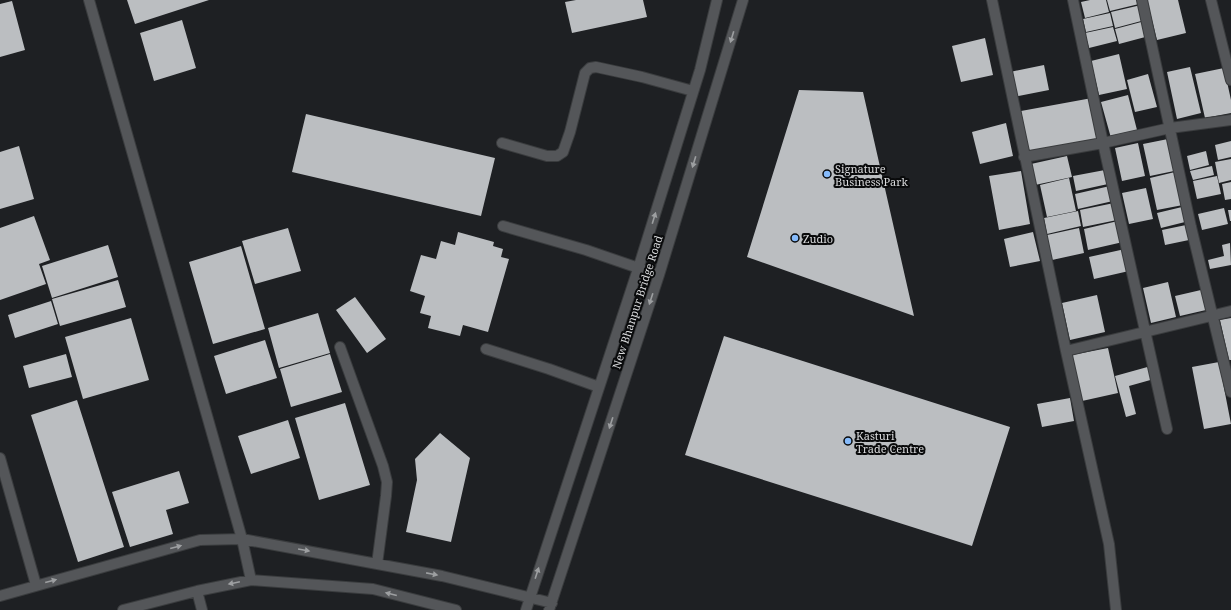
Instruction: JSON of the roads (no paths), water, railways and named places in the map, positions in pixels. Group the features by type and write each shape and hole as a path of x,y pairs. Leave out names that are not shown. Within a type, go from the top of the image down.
{"street":[{"path":"89,0 242,539 251,580"},
{"name":"New Bhanpur Bridge Road","path":"526,610 638,268 693,92 718,0"},
{"name":"New Bhanpur Bridge Road","path":"550,606 659,275 743,0"},
{"path":"992,0 1024,158 1109,544 1116,610"},
{"path":"1073,0 1103,144 1167,429"},
{"path":"1142,0 1191,227 1231,392"},
{"path":"1211,0 1231,80"},
{"path":"502,144 547,156 557,156 563,152 570,132 585,73 590,68 596,67 642,77 693,92"},
{"path":"1024,158 1103,144 1170,128 1231,120"},
{"path":"503,226 586,250 659,275"},
{"path":"1066,351 1231,311"},
{"path":"340,347 383,466 387,482 377,564"},
{"path":"486,349 549,369 598,387"},
{"path":"0,458 36,585"},
{"path":"0,596 200,540 242,539 442,576 530,596 550,606"},
{"path":"123,610 197,591 251,580 373,589 456,610"},
{"path":"197,591 202,610"}],"place":[{"name":"Signature Business Park","path":"827,174"},
{"name":"Zudio","path":"795,238"},
{"name":"Kasturi Trade Centre","path":"848,441"}]}
